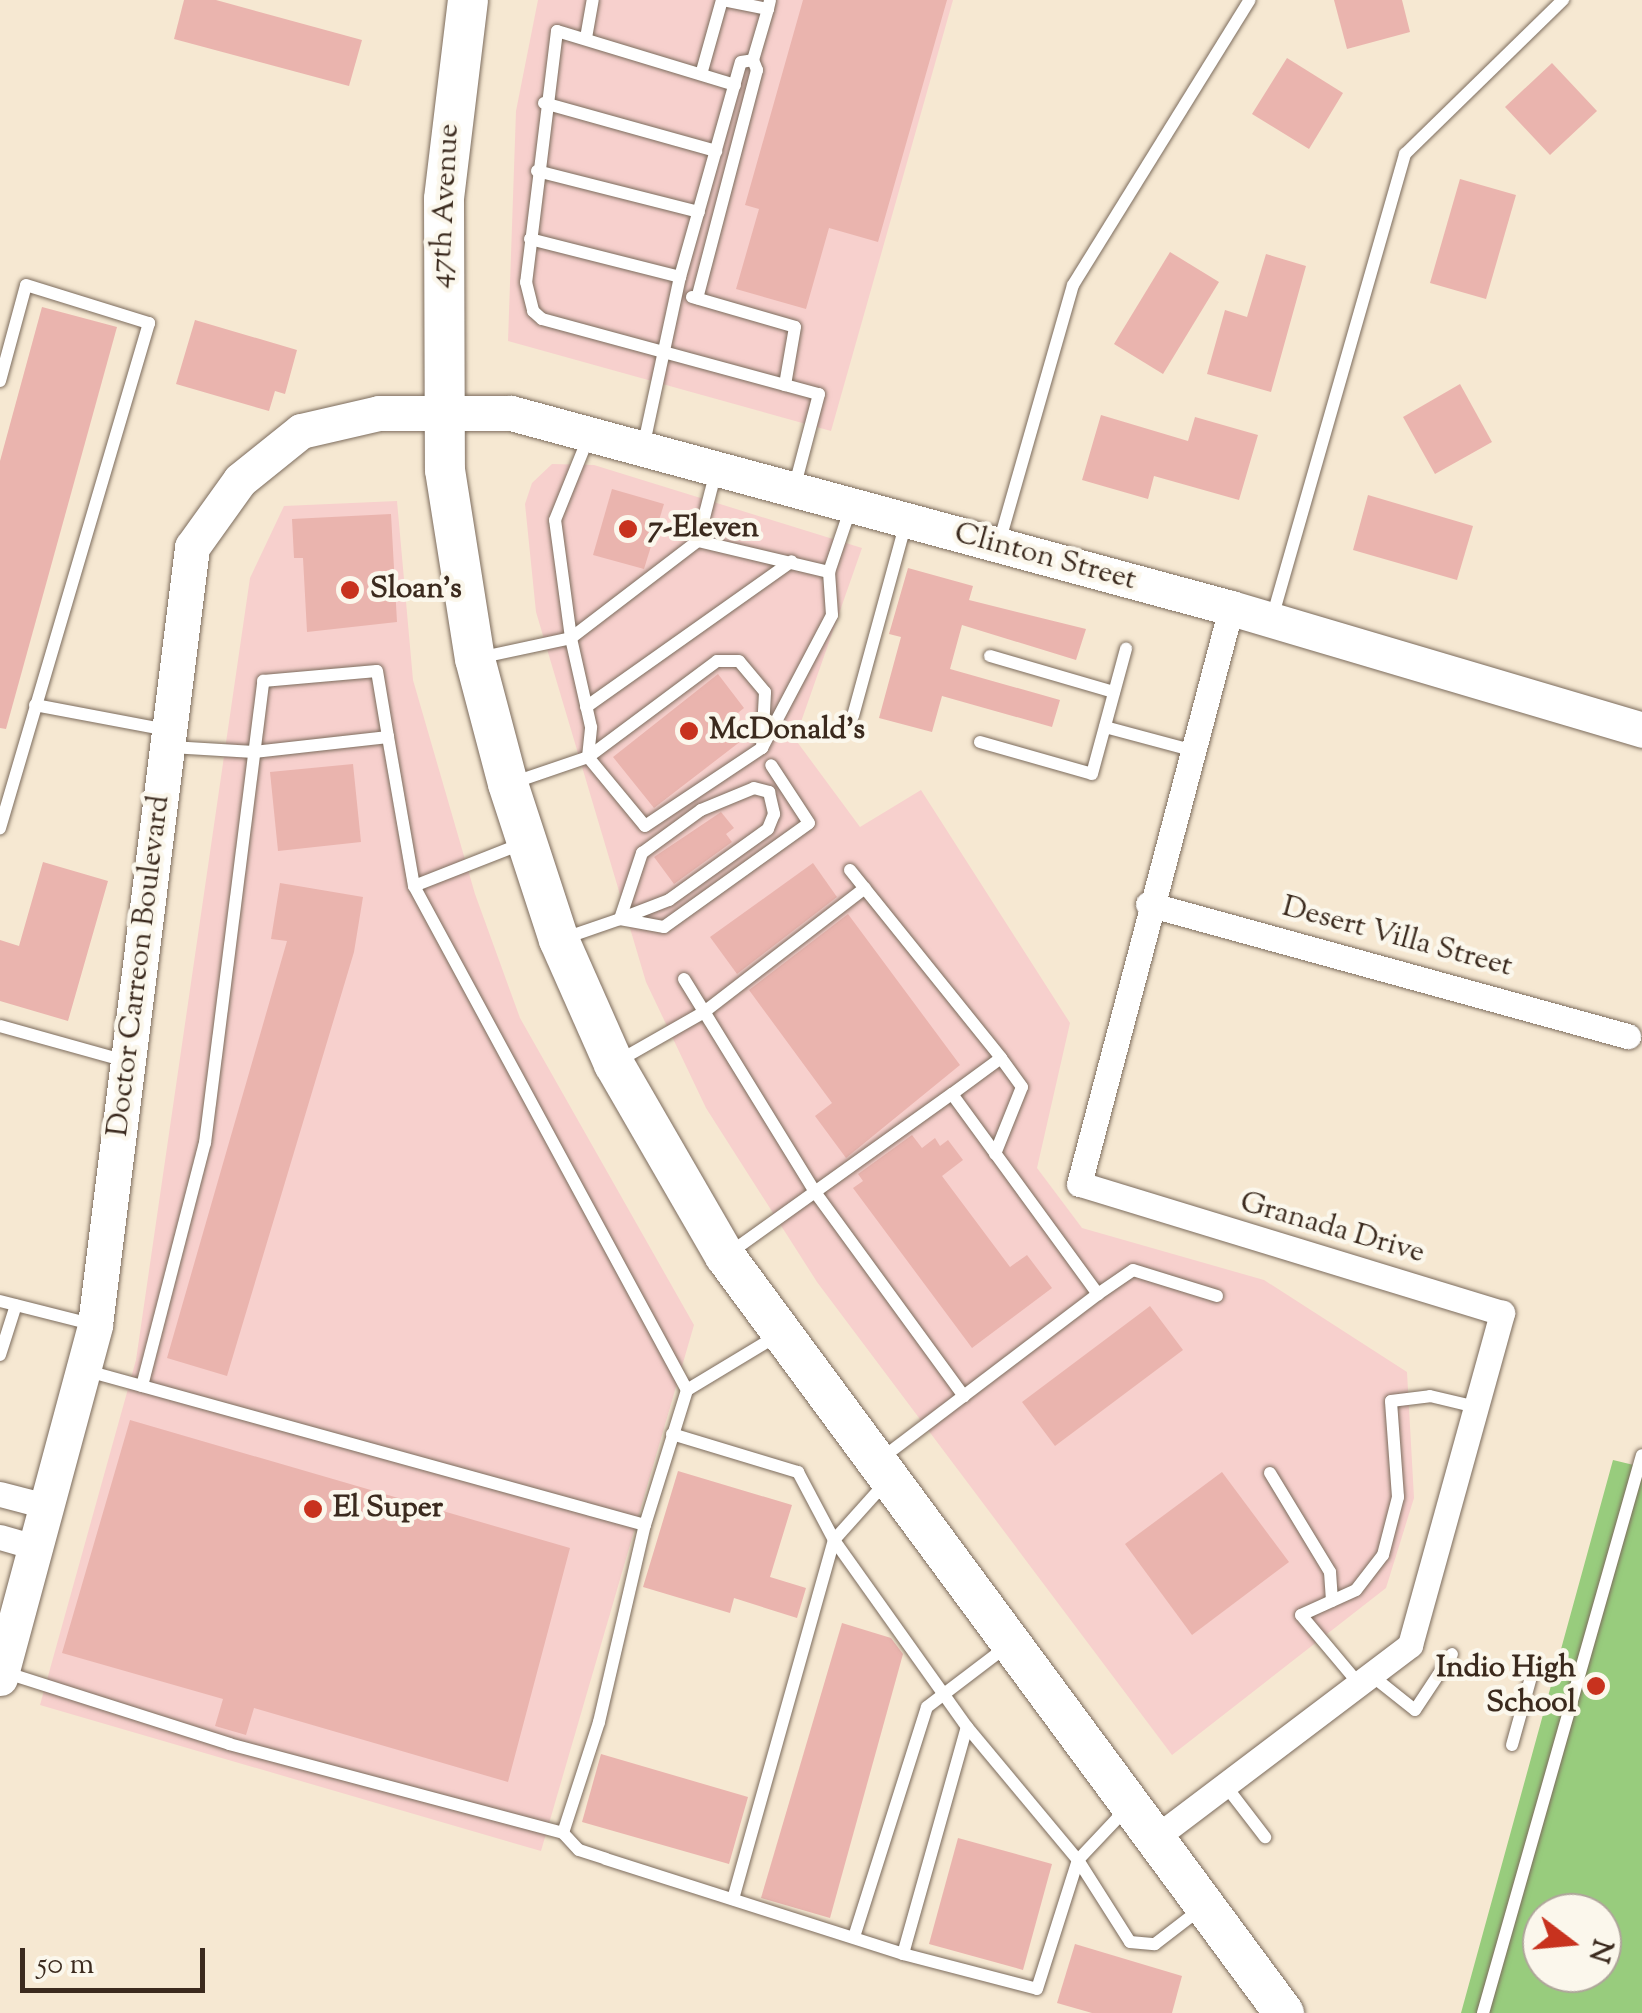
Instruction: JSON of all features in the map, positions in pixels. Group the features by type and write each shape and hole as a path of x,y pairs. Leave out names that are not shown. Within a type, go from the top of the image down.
{"main road":[{"name":"47th Avenue","path":"468,0 444,199 443,413 457,566 508,784 560,940 614,1064 725,1256 1284,2013"},
{"name":"Doctor Carreon Boulevard","path":"1,1674 95,1325 192,547 240,480 301,431 379,413 443,413"},
{"name":"Clinton Street","path":"443,413 511,413 1231,608 1642,730"}],"street":[{"name":"Granada Drive","path":"1156,1838 1410,1646 1502,1314 1079,1184 1148,904 1231,608"},
{"name":"Desert Villa Street","path":"1148,904 1628,1036"},
{"path":"0,1494 46,1506"},
{"path":"0,1537 36,1547"}],"lane":[{"path":"586,38 594,0"},
{"path":"697,298 758,70 753,60 769,5 722,0 702,71"},
{"path":"998,545 1072,285 1250,0"},
{"path":"1272,620 1404,154 1563,0"},
{"path":"735,85 702,71 558,31 544,103 526,282 532,310 659,352 820,394 794,490"},
{"path":"643,449 659,352 680,277 742,62 753,60"},
{"path":"544,103 716,151"},
{"path":"537,171 699,212"},
{"path":"530,239 680,277"},
{"path":"0,381 26,285 149,323 0,828"},
{"path":"676,292 795,327 785,385"},
{"path":"590,434 555,520 571,638 586,707 588,757 644,826 762,748 832,615 829,572 852,505"},
{"path":"476,659 571,638 698,541 716,468"},
{"path":"853,716 906,520"},
{"path":"698,541 829,572"},
{"path":"586,707 792,562"},
{"path":"980,742 1092,774 1126,649"},
{"path":"990,656 1114,692"},
{"path":"508,784 588,757 717,661 739,661 764,692 762,748"},
{"path":"142,1386 205,1143 263,681 377,671 414,886 687,1390"},
{"path":"36,705 168,738 254,752 388,737"},
{"path":"1105,726 1191,750"},
{"path":"620,919 664,927 809,823 771,765"},
{"path":"560,940 620,919 669,900 768,829 774,814 769,792 731,794 642,853 620,919"},
{"path":"414,886 527,842"},
{"path":"850,870 1022,1087 995,1154"},
{"path":"614,1064 704,1012 865,888"},
{"path":"684,978 815,1192 964,1396"},
{"path":"0,1026 128,1062"},
{"path":"725,1256 1001,1058"},
{"path":"952,1094 1098,1294"},
{"path":"733,1899 834,1540 881,1472 964,1396 1133,1270 1217,1296"},
{"path":"0,1301 95,1325"},
{"path":"0,1355 16,1305"},
{"path":"564,1834 599,1722 646,1525 687,1390 780,1334"},
{"path":"84,1370 646,1525"},
{"path":"1452,1654 1414,1710 1365,1680 1301,1615 1356,1590 1383,1556 1398,1496 1390,1401 1430,1396 1476,1407"},
{"path":"672,1434 798,1472 834,1540 967,1727 1078,1860 1130,1942 1155,1944 1205,1905"},
{"path":"1484,2013 1642,1455"},
{"path":"1270,1473 1330,1572 1332,1601"},
{"path":"854,1937 927,1706 942,1691 1009,1645"},
{"path":"1,1674 229,1744 564,1834 579,1850 904,1954 1037,1988 1078,1860 1130,1804"},
{"path":"1512,1745 1531,1676"},
{"path":"904,1954 967,1727"},
{"path":"1225,1784 1265,1837"}],"shaded area":[{"path":"538,0 953,0 831,431 508,341 516,111"},
{"path":"552,464 594,465 862,548 795,739 860,827 921,790 1070,1023 1037,1168 1082,1228 1264,1280 1407,1372 1414,1498 1386,1588 1172,1755 817,1282 706,1108 646,982 536,612 525,504 532,483"},
{"path":"397,501 413,680 475,894 520,1018 694,1325 541,1851 40,1705 136,1360 250,578 284,506"}],"green space":[{"name":"Indio High School","path":"1613,1460 1642,1467 1642,2013 1461,2013"}],"building":[{"path":"184,0 216,0 362,40 349,86 174,39"},
{"path":"803,0 947,0 878,242 829,228 806,309 736,289 759,209 745,205"},
{"path":"1334,0 1402,0 1410,32 1347,49"},
{"path":"1287,58 1343,93 1309,149 1252,114"},
{"path":"1552,63 1597,111 1550,155 1505,107"},
{"path":"1460,179 1516,195 1486,299 1430,283"},
{"path":"1170,252 1219,282 1163,374 1114,344"},
{"path":"1266,254 1306,266 1271,392 1207,374 1225,310 1247,317"},
{"path":"42,307 117,327 6,729 0,728 0,461"},
{"path":"195,320 297,350 285,394 275,391 269,411 176,384"},
{"path":"1460,384 1492,442 1435,474 1403,417"},
{"path":"1101,415 1188,441 1195,417 1258,435 1239,500 1154,476 1148,499 1082,480"},
{"name":"7-Eleven","path":"612,489 664,504 644,569 593,555"},
{"path":"1368,495 1473,526 1457,580 1353,550"},
{"name":"Sloan's","path":"391,514 397,622 307,632 303,558 294,558 292,519"},
{"path":"908,568 973,586 969,600 1086,629 1076,660 962,625 950,669 1060,700 1052,727 942,696 932,732 879,718 901,637 889,634"},
{"name":"McDonald's","path":"718,674 744,708 727,722 741,741 654,808 613,757"},
{"path":"353,764 361,842 278,851 270,772"},
{"path":"721,812 734,828 726,834 732,842 674,884 654,857"},
{"path":"43,862 108,881 68,1021 0,1001 0,940 19,946"},
{"path":"813,863 837,897 737,974 710,937"},
{"path":"280,883 363,897 354,952 227,1376 167,1358 287,941 271,939"},
{"path":"848,914 960,1065 846,1158 815,1116 832,1103 749,990"},
{"path":"912,1135 922,1148 935,1138 940,1146 948,1140 963,1160 942,1176 1010,1267 1027,1255 1052,1288 972,1348 853,1188 863,1181 858,1174"},
{"path":"1150,1306 1183,1350 1055,1446 1022,1402"},
{"path":"130,1420 570,1548 508,1782 254,1708 246,1735 215,1726 223,1699 62,1653"},
{"path":"678,1471 792,1505 770,1577 806,1588 797,1618 734,1598 730,1613 643,1587"},
{"path":"1222,1472 1289,1562 1192,1635 1125,1544"},
{"path":"842,1623 891,1638 903,1654 830,1918 761,1898"},
{"path":"601,1754 748,1797 729,1864 582,1822"},
{"path":"958,1838 1052,1864 1023,1970 929,1944"},
{"path":"1075,1944 1182,1976 1172,2013 1092,2013 1057,2003"}],"place":[{"name":"7-Eleven","path":"628,529"},
{"name":"Sloan's","path":"350,590"},
{"name":"McDonald's","path":"689,731"},
{"name":"El Super","path":"313,1509"},
{"name":"Indio High School","path":"1596,1686"}]}
